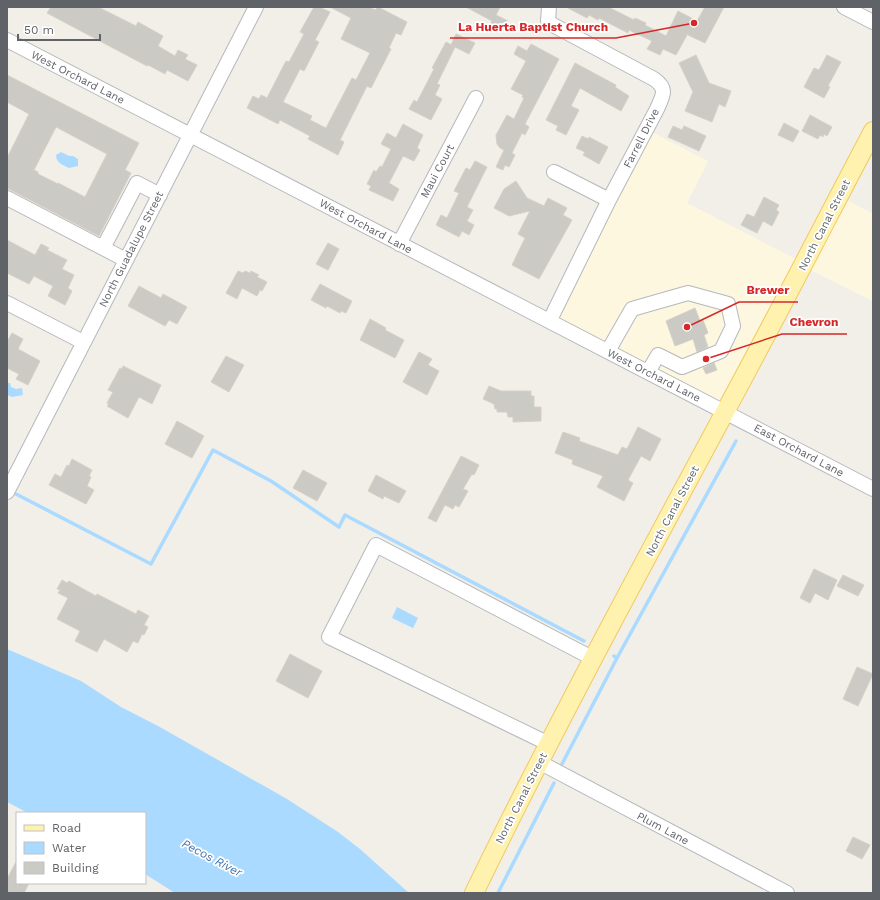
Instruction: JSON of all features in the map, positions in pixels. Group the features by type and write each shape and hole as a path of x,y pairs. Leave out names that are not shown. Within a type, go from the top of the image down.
{"main road":[{"name":"North Canal Street","path":"474,893 539,762 873,133"}],"street":[{"name":"North Guadalupe Street","path":"7,492 256,7"},
{"name":"Farrell Drive","path":"549,7 548,21 553,25 637,69 654,79 663,87 663,96 609,200 550,320"},
{"path":"844,7 873,22"},
{"name":"West Orchard Lane","path":"7,40 725,412"},
{"name":"Maui Court","path":"399,244 476,98"},
{"path":"554,172 609,200"},
{"path":"103,248 137,183 160,195"},
{"path":"7,198 126,260"},
{"path":"608,351 632,310 688,293 728,304 733,326 721,351 682,367 658,354 648,372"},
{"path":"7,303 83,342"},
{"name":"East Orchard Lane","path":"725,412 873,489"},
{"path":"549,744 328,637 376,545 594,659"},
{"name":"Plum Lane","path":"539,762 787,893"}],"shaded area":[{"path":"646,129 708,161 687,203 804,263 839,196 873,214 873,301 803,266 725,412 550,320"}],"water":[{"path":"61,152 78,159 78,166 69,168 60,163 56,158 56,155"},
{"path":"7,383 10,383 11,387 16,389 22,388 23,395 12,397 7,395"},
{"path":"397,607 418,618 413,628 392,618"},
{"name":"Pecos River","path":"7,649 81,681 121,707 158,726 287,799 338,832 360,849 409,893 175,893 146,875 146,812 26,812 7,802"}],"building":[{"path":"51,7 98,7 136,26 138,22 163,36 158,46 175,56 178,50 188,55 185,59 197,65 188,81 167,70 165,74 47,13"},
{"path":"314,7 319,7 330,12 315,40 319,42 304,71 300,69 283,102 312,116 310,120 326,128 352,78 356,80 370,53 341,39 351,18 330,7 369,7 375,10 378,7 407,22 401,35 396,33 389,48 391,49 371,88 367,86 340,140 344,142 338,155 308,139 310,136 280,120 278,124 247,108 253,96 259,99 261,95 267,98 286,61 289,62 304,34 300,32"},
{"path":"466,7 500,7 496,15 508,21 502,32 489,26 492,21"},
{"path":"566,7 608,7 634,20 635,18 646,23 645,25 666,36 678,11 697,21 705,7 724,7 705,43 686,34 687,35 676,55 663,49 660,55 647,49 652,41 629,30 628,33 599,18 598,20 589,15 587,18"},
{"path":"456,34 475,43 469,54 451,45"},
{"path":"446,42 455,47 437,84 440,85 435,95 442,99 431,120 409,109 414,100 417,102 434,69 432,68"},
{"path":"531,44 559,59 525,124 529,127 525,135 522,133 512,153 515,155 509,167 505,165 503,170 496,167 504,150 497,144 496,135 507,115 514,119 524,98 522,97 523,95 511,89 526,61 514,54 518,46 527,51"},
{"path":"696,55 709,83 731,91 725,107 719,104 712,122 685,111 693,92 679,63"},
{"path":"827,55 841,62 828,86 830,87 824,98 804,87 814,68 819,70"},
{"path":"575,63 616,85 615,87 629,96 621,111 580,88 571,106 579,110 566,135 556,130 558,126 546,120"},
{"path":"7,75 139,143 125,170 131,173 99,236 7,188 7,158 29,114 7,102","holes":["56,127 107,154 85,197 38,174 38,172 34,170"]},
{"path":"810,115 832,127 827,136 824,134 823,137 820,135 818,139 802,131"},
{"path":"784,123 799,131 793,142 778,135"},
{"path":"403,124 423,135 417,148 420,150 414,161 403,156 389,183 399,189 393,201 369,190 371,186 367,184 374,170 376,172 380,166 382,167 391,149 381,144 387,133 396,138"},
{"path":"673,126 682,130 684,126 706,136 699,151 668,137"},
{"path":"582,136 588,139 589,137 608,147 599,164 583,155 585,152 576,148"},
{"path":"475,161 487,167 467,207 473,210 467,221 474,225 469,235 462,231 459,237 436,225 441,215 447,218 459,193 454,191 466,168 470,170"},
{"path":"516,181 527,198 544,206 548,198 567,208 563,215 572,220 539,279 512,265 525,238 518,234 530,211 509,216 494,208 504,189"},
{"path":"764,197 779,205 776,210 779,212 772,226 763,221 757,233 741,225 747,214 754,217"},
{"path":"7,240 35,255 41,244 49,248 47,250 67,260 62,269 74,275 68,288 72,291 65,305 48,296 53,286 34,276 29,284 7,273"},
{"path":"328,243 339,249 328,270 316,264"},
{"path":"238,271 250,273 251,271 259,275 257,277 267,282 257,296 242,288 237,299 226,293"},
{"path":"320,284 352,301 346,313 341,311 340,313 327,306 326,308 311,300"},
{"path":"139,286 161,298 163,294 187,307 177,324 169,320 165,326 128,306"},
{"path":"695,308 700,321 703,320 708,333 704,335 708,347 697,352 693,339 675,346 666,321"},
{"path":"370,319 386,328 385,330 404,340 395,358 360,340"},
{"path":"12,333 23,339 18,349 40,361 28,385 16,379 19,374 7,368 7,342"},
{"path":"419,352 432,359 428,365 439,371 427,395 403,382"},
{"path":"226,356 244,365 229,392 211,382"},
{"path":"714,363 717,370 706,374 703,368"},
{"path":"123,366 161,385 152,404 139,397 128,418 107,406 113,392 108,390 120,368 122,369"},
{"path":"489,386 501,391 531,391 531,396 534,396 534,407 541,407 541,421 513,422 513,417 508,417 507,412 497,412 494,404 483,399"},
{"path":"177,421 204,436 192,458 165,444"},
{"path":"638,427 661,439 650,461 641,456 628,480 633,483 624,501 597,487 603,476 572,464 573,460 555,453 563,432 580,438 579,441 618,455 622,447 627,449"},
{"path":"461,456 479,465 474,475 472,474 463,489 468,491 459,507 455,505 453,509 445,505 436,522 428,518"},
{"path":"72,459 92,470 87,486 94,490 86,504 49,485 55,474 61,477"},
{"path":"303,470 327,483 317,501 293,488"},
{"path":"376,475 406,491 399,503 384,496 383,499 368,491"},
{"path":"814,569 837,580 828,600 815,593 810,603 800,598"},
{"path":"843,575 864,585 858,596 837,586"},
{"path":"62,580 67,583 69,581 96,596 97,594 136,614 138,610 149,616 144,625 148,627 144,635 142,634 138,643 133,641 127,652 104,639 97,652 75,641 80,631 57,619 68,598 58,593 60,590 57,589"},
{"path":"290,654 322,671 308,698 276,681"},
{"path":"857,667 873,674 858,706 843,699"},
{"path":"853,837 870,845 862,859 846,851"},
{"path":"16,862 16,884 28,884 24,893 7,893 7,879"}],"waterway":[{"path":"617,658 736,441"},
{"path":"16,494 151,564 213,450 271,481 339,527 345,515 584,641"},
{"path":"562,764 617,658 614,656"},
{"path":"498,893 554,783"}],"place":[{"name":"La Huerta Baptist Church","path":"694,23"},
{"name":"Brewer","path":"687,327"},
{"name":"Chevron","path":"706,359"}]}
